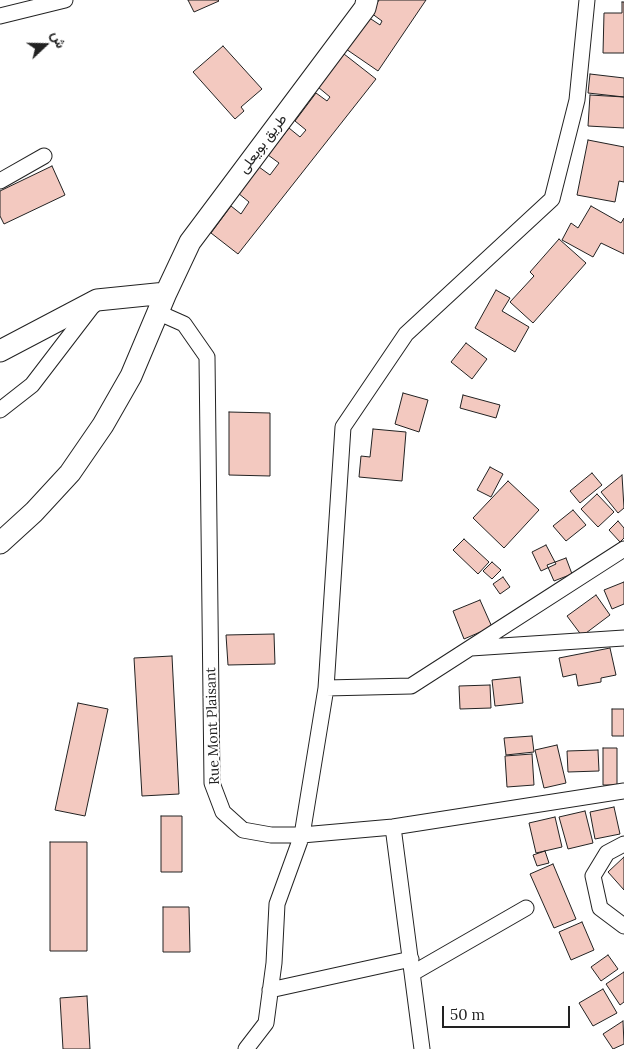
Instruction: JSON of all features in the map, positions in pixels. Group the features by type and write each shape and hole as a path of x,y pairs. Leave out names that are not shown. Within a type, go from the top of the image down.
{"main road":[{"name":"طريق بويعلى","path":"0,543 34,512 70,473 103,425 131,376 190,242 365,8 367,0"},
{"path":"0,351 97,300 162,302"}],"street":[{"path":"0,16 65,0"},
{"path":"246,1049 266,1023 276,904 302,835 326,688 343,427 406,334 552,199 577,100 586,0"},
{"path":"0,181 44,156"},
{"path":"0,410 32,385 97,300"},
{"name":"Rue Mont Plaisant","path":"162,302 184,324 207,357 212,784 223,812 243,830 271,835 302,835 393,828 624,791"},
{"path":"326,688 411,686 624,548"},
{"path":"470,648 624,638"},
{"path":"393,828 422,1049"},
{"path":"624,844 607,854 593,876 600,908 624,926"},
{"path":"270,990 412,966 526,908"}],"building":[{"path":"188,0 218,0 219,1 194,12"},
{"path":"379,0 426,0 378,71 346,49 368,17 380,25 382,21 371,13"},
{"path":"622,2 624,2 624,53 603,53 604,13 622,13"},
{"path":"223,46 262,89 241,107 244,111 235,119 193,72"},
{"path":"344,54 376,79 238,254 211,233 231,206 241,214 249,202 238,193 259,167 270,175 279,163 268,155 289,128 300,137 306,130 295,121 316,93 327,101 330,97 318,87"},
{"path":"590,74 624,78 624,97 588,93"},
{"path":"590,95 624,97 624,128 588,126"},
{"path":"588,140 624,147 624,182 619,181 615,202 577,195"},
{"path":"52,166 65,195 4,224 0,216 0,191"},
{"path":"591,206 621,223 624,218 624,254 601,243 593,257 562,240 571,223 578,228"},
{"path":"559,239 586,263 533,323 510,302 534,276 530,272"},
{"path":"496,290 510,298 502,311 529,327 515,352 475,328"},
{"path":"466,343 487,359 472,379 451,362"},
{"path":"403,393 428,400 419,432 395,424"},
{"path":"463,395 500,405 496,418 460,408"},
{"path":"229,412 270,413 270,476 229,475"},
{"path":"373,429 406,432 402,481 359,477 361,456 370,457"},
{"path":"490,467 503,474 491,497 477,490"},
{"path":"592,473 602,485 580,503 570,491"},
{"path":"622,475 624,508 618,513 601,492"},
{"path":"508,481 539,510 504,548 473,518"},
{"path":"597,494 614,512 598,527 581,509"},
{"path":"573,510 586,525 566,541 553,526"},
{"path":"618,521 624,528 624,538 620,542 609,530"},
{"path":"464,539 489,562 478,574 453,550"},
{"path":"546,545 556,564 541,571 532,552"},
{"path":"566,558 572,574 554,581 547,565"},
{"path":"492,562 501,570 492,579 483,571"},
{"path":"503,577 510,587 500,594 493,584"},
{"path":"624,582 624,604 612,609 604,590"},
{"path":"596,595 610,615 582,636 567,616"},
{"path":"480,600 492,627 464,639 453,611"},
{"path":"274,634 275,664 228,665 226,635"},
{"path":"610,648 616,675 601,678 601,682 578,686 576,674 563,677 559,658"},
{"path":"172,656 179,794 142,796 134,658"},
{"path":"520,677 523,703 495,706 492,680"},
{"path":"490,685 491,708 460,709 459,686"},
{"path":"78,703 108,709 85,816 55,810"},
{"path":"612,709 624,709 624,736 612,736"},
{"path":"532,736 534,752 506,755 504,738"},
{"path":"557,745 566,783 544,788 535,750"},
{"path":"603,748 617,748 617,785 603,785"},
{"path":"598,750 599,771 568,772 567,751"},
{"path":"532,754 534,785 507,787 505,756"},
{"path":"614,807 620,834 595,839 590,812"},
{"path":"585,811 593,843 568,849 559,817"},
{"path":"161,816 182,816 182,872 161,872"},
{"path":"555,817 562,847 536,853 529,823"},
{"path":"50,842 87,842 87,951 50,951"},
{"path":"545,851 549,863 537,866 533,855"},
{"path":"624,857 624,890 608,872"},
{"path":"553,864 576,919 554,928 530,874"},
{"path":"163,907 189,907 190,952 163,952"},
{"path":"582,922 594,950 571,960 559,932"},
{"path":"608,955 618,969 601,981 591,967"},
{"path":"624,972 624,1002 620,1005 606,984"},
{"path":"603,989 617,1013 593,1026 579,1003"},
{"path":"87,996 90,1049 63,1049 60,998"},
{"path":"623,1021 624,1044 613,1049 603,1034"}]}
